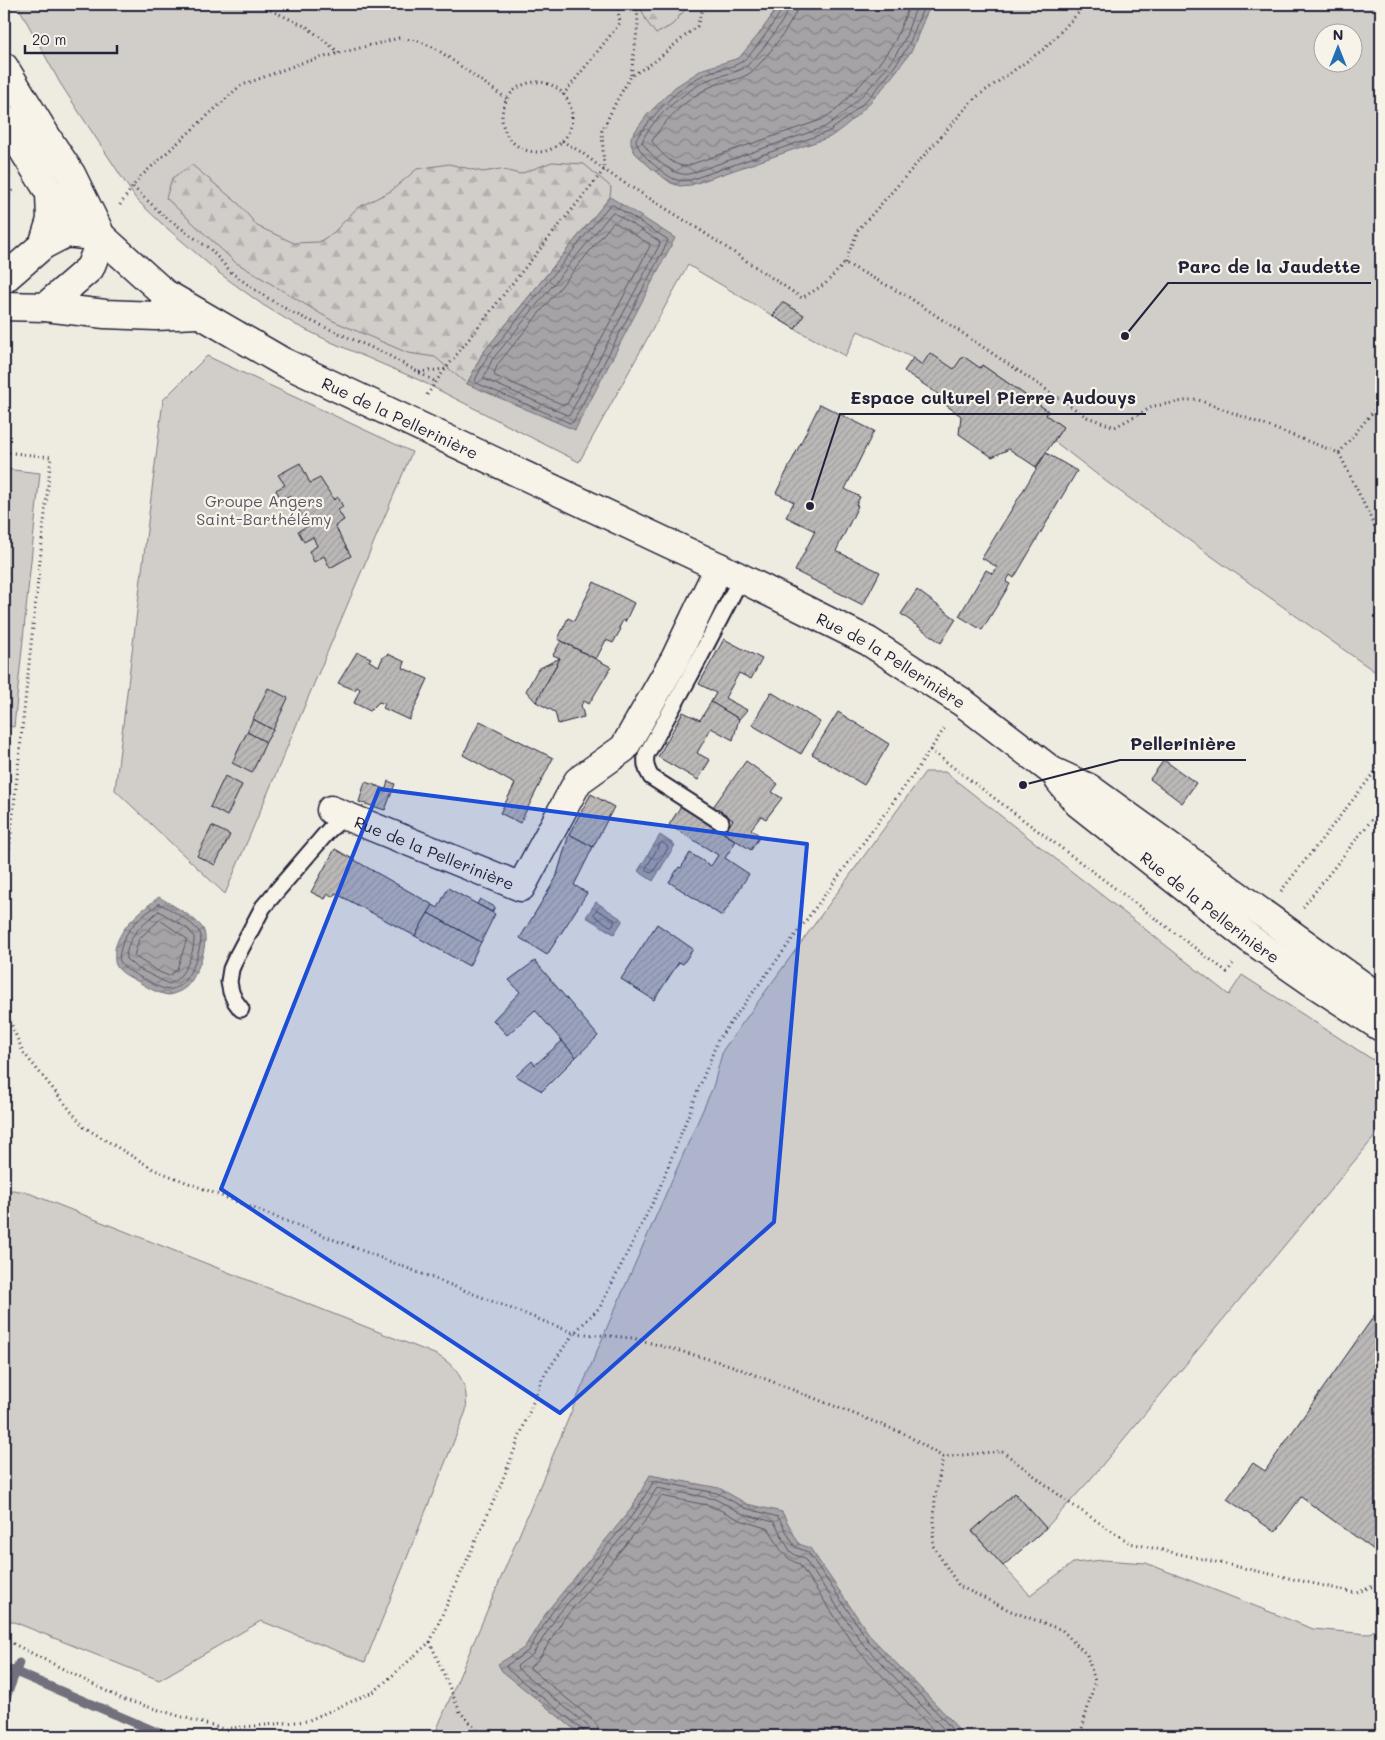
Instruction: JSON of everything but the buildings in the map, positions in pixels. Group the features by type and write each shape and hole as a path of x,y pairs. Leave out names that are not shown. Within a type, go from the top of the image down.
{"street":[{"path":"4,66 71,174 102,237 90,268 45,307"},
{"path":"4,119 50,194 51,220 43,245"},
{"name":"Rue de la Pellerinière","path":"50,194 102,237 164,293 197,314 283,362 730,572 868,641 962,702 1052,771 1089,788 1381,999"},
{"path":"4,279 43,245 66,233 102,237"},
{"path":"4,306 45,307 156,316 197,314"},
{"name":"Rue de la Pellerinière","path":"338,813 521,886 578,782 624,748 730,572"},
{"name":"Rue de la Pellerinière","path":"1052,771 1078,803 1250,939 1381,1027"}],"lane":[{"path":"722,822 651,777 645,763 646,755 690,676 730,572"},
{"path":"241,1009 233,996 229,982 231,969 240,949 263,907 329,830 338,813"}],"path":[{"path":"257,4 306,27 341,54"},
{"path":"563,95 620,23 617,4"},
{"path":"427,395 604,170 602,131 631,76 638,24 638,4"},
{"path":"631,76 654,62 696,26 704,4"},
{"path":"562,141 802,298 825,284 845,263 858,230 975,98 1044,49 1087,4"},
{"path":"125,198 138,180 240,86 301,63 398,38 418,41 435,48 507,99"},
{"path":"534,82 550,85 563,95 570,106 571,118 569,130 562,141 551,148 539,151 527,150 516,144 507,135 503,124 502,111 507,99 518,87 534,82"},
{"path":"4,204 17,182"},
{"path":"133,187 164,216 210,249 232,273 261,294 292,312 386,354 436,382"},
{"path":"845,263 907,296 1086,417 1115,427 1154,406 1196,400 1339,453 1381,539"},
{"path":"418,372 446,369"},
{"path":"1339,453 1381,402"},
{"path":"4,452 51,457 4,899"},
{"path":"4,1639 122,1699 223,1729 307,1721 375,1691 430,1642 499,1489 543,1377 574,1333 600,1307 658,1192 718,1040 930,750 962,702"},
{"path":"930,750 1227,972 1237,960"},
{"path":"1275,898 1381,764"},
{"path":"1302,908 1381,808"},
{"path":"4,1007 23,1052 84,1127 154,1170 574,1333 633,1338 730,1365 905,1434 943,1457 1002,1451 1068,1502 1130,1543 1356,1592 1381,1582"},
{"path":"943,1457 934,1498 933,1546 959,1586 1011,1611 1062,1630 1087,1655 1095,1681 1080,1736"},
{"path":"430,1642 460,1712 482,1736"}],"highlighted area":[{"path":"379,789 807,844 774,1222 560,1413 221,1189"}],"green space":[{"path":"17,4 1381,4 1381,676 1108,483 1054,441 1063,427 1046,415 1048,411 982,365 980,368 963,357 954,369 922,365 913,358 858,331 845,356 795,329 688,265 579,462 419,380 296,325 263,305 219,273 136,199 60,83"},
{"path":"639,4 690,4 672,25 656,34 647,22"},
{"path":"552,162 584,164 611,187 610,197 482,354 467,384 435,357 408,353 331,320 235,262 166,198 172,178 192,165 239,204 257,226 294,243 319,242 333,233 357,208 391,191 417,169 449,164 483,172 500,169 520,174"},
{"name":"Groupe Angers Saint-Barthélémy","path":"207,356 412,452 225,894 115,790 163,400"},
{"path":"4,469 40,473 14,727 4,725"},
{"path":"925,772 945,772 1229,995 1242,975 1381,1065 1381,1129 1089,1481 1046,1528 1015,1493 972,1532 1030,1595 1073,1563 1103,1560 1146,1563 1313,1629 1368,1634 1381,1626 1381,1736 434,1736 611,1318 713,1087 723,1050"},
{"path":"4,1191 26,1192 437,1355 457,1372 466,1394 466,1411 365,1662 261,1621 159,1680 4,1618"}],"water":[{"path":"780,4 932,4 912,50 898,69 867,106 830,137 691,185 680,186 671,183 634,152 631,137 647,115 675,87 703,69 739,58"},
{"path":"610,197 675,238 575,430 467,384 482,354"},
{"path":"660,835 675,845 653,881 638,871"},
{"path":"159,897 195,920 205,934 202,957 192,979 183,990 169,995 153,990 125,974 118,968 115,962 115,949 122,933 132,920"},
{"path":"596,902 623,920 614,934 586,917"},
{"path":"650,1475 719,1488 747,1504 782,1512 799,1544 810,1548 871,1637 950,1719 963,1736 585,1736 580,1734 502,1671 498,1664 524,1648 548,1610 631,1509"}],"waterway":[{"path":"4,1703 19,1663"},
{"path":"4,1667 166,1736"}],"place":[{"name":"Parc de la Jaudette","path":"1125,336"},
{"name":"Espace culturel Pierre Audouys","path":"810,506"},
{"name":"Pellerinière","path":"1023,785"}]}
